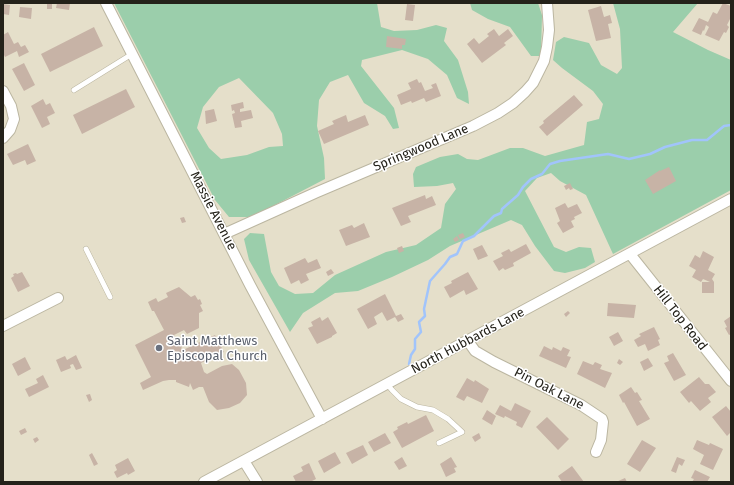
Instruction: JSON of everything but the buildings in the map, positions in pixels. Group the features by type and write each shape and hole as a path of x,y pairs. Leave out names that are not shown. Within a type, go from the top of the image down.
{"street":[{"name":"Massie Avenue","path":"106,3 224,234 322,419"},
{"name":"Springwood Lane","path":"224,234 315,193 473,126 513,103 532,83 544,61 549,30 547,3"},
{"path":"3,90 14,115 12,127 3,138"},
{"name":"North Hubbards Lane","path":"204,482 731,199"},
{"name":"Hill Top Road","path":"630,254 731,382"},
{"path":"3,326 58,298"},
{"name":"Pin Oak Lane","path":"468,341 475,351 581,405 602,419 603,422 600,440 596,452"},
{"path":"244,461 257,482"}],"lane":[{"path":"74,90 132,54"},
{"path":"86,249 110,297"},
{"path":"387,384 401,399 418,407 432,410 448,419 462,432 439,443"}],"green space":[{"path":"114,3 377,3 381,27 394,31 417,30 436,25 447,28 444,41 458,60 468,92 469,104 457,98 447,75 428,59 402,50 362,60 361,66 394,108 399,128 393,129 385,116 364,103 348,75 330,82 319,100 317,126 324,158 325,179 252,217 229,217 215,200","holes":["239,78 273,113 282,134 283,146 269,147 247,155 221,159 209,148 197,128 203,107 219,87"]},
{"path":"470,3 538,3 542,15 541,56 531,56 510,27 488,19 472,10"},
{"path":"613,3 698,3 673,32 731,60 731,190 613,254 586,195 560,181 551,173 537,178 525,191 554,247 566,252 579,247 591,248 595,262 585,268 565,273 554,271 535,246 522,225 511,220 450,246 428,260 392,277 358,291 335,293 303,313 290,332 249,260 244,239 250,233 264,234 271,272 279,286 295,294 313,293 335,275 386,252 416,245 441,228 445,204 456,189 453,183 437,186 414,187 413,174 416,167 440,157 458,154 467,159 478,160 510,148 523,148 545,156 584,145 587,122 599,119 603,104 593,91 553,60 556,42 564,37 589,43 601,65 617,74 622,68 620,29"}],"waterway":[{"path":"409,364 411,355 415,349 415,339 421,332 419,322 425,316 424,309 430,281 450,257 457,254 463,241 474,236 494,216 501,213 502,209 518,195 523,187 531,179 542,174 550,164 560,161 608,154 629,159 650,154 665,147 692,140 707,140 724,126 731,125"}],"place":[{"name":"Saint Matthews Episcopal Church","path":"159,348"}]}
